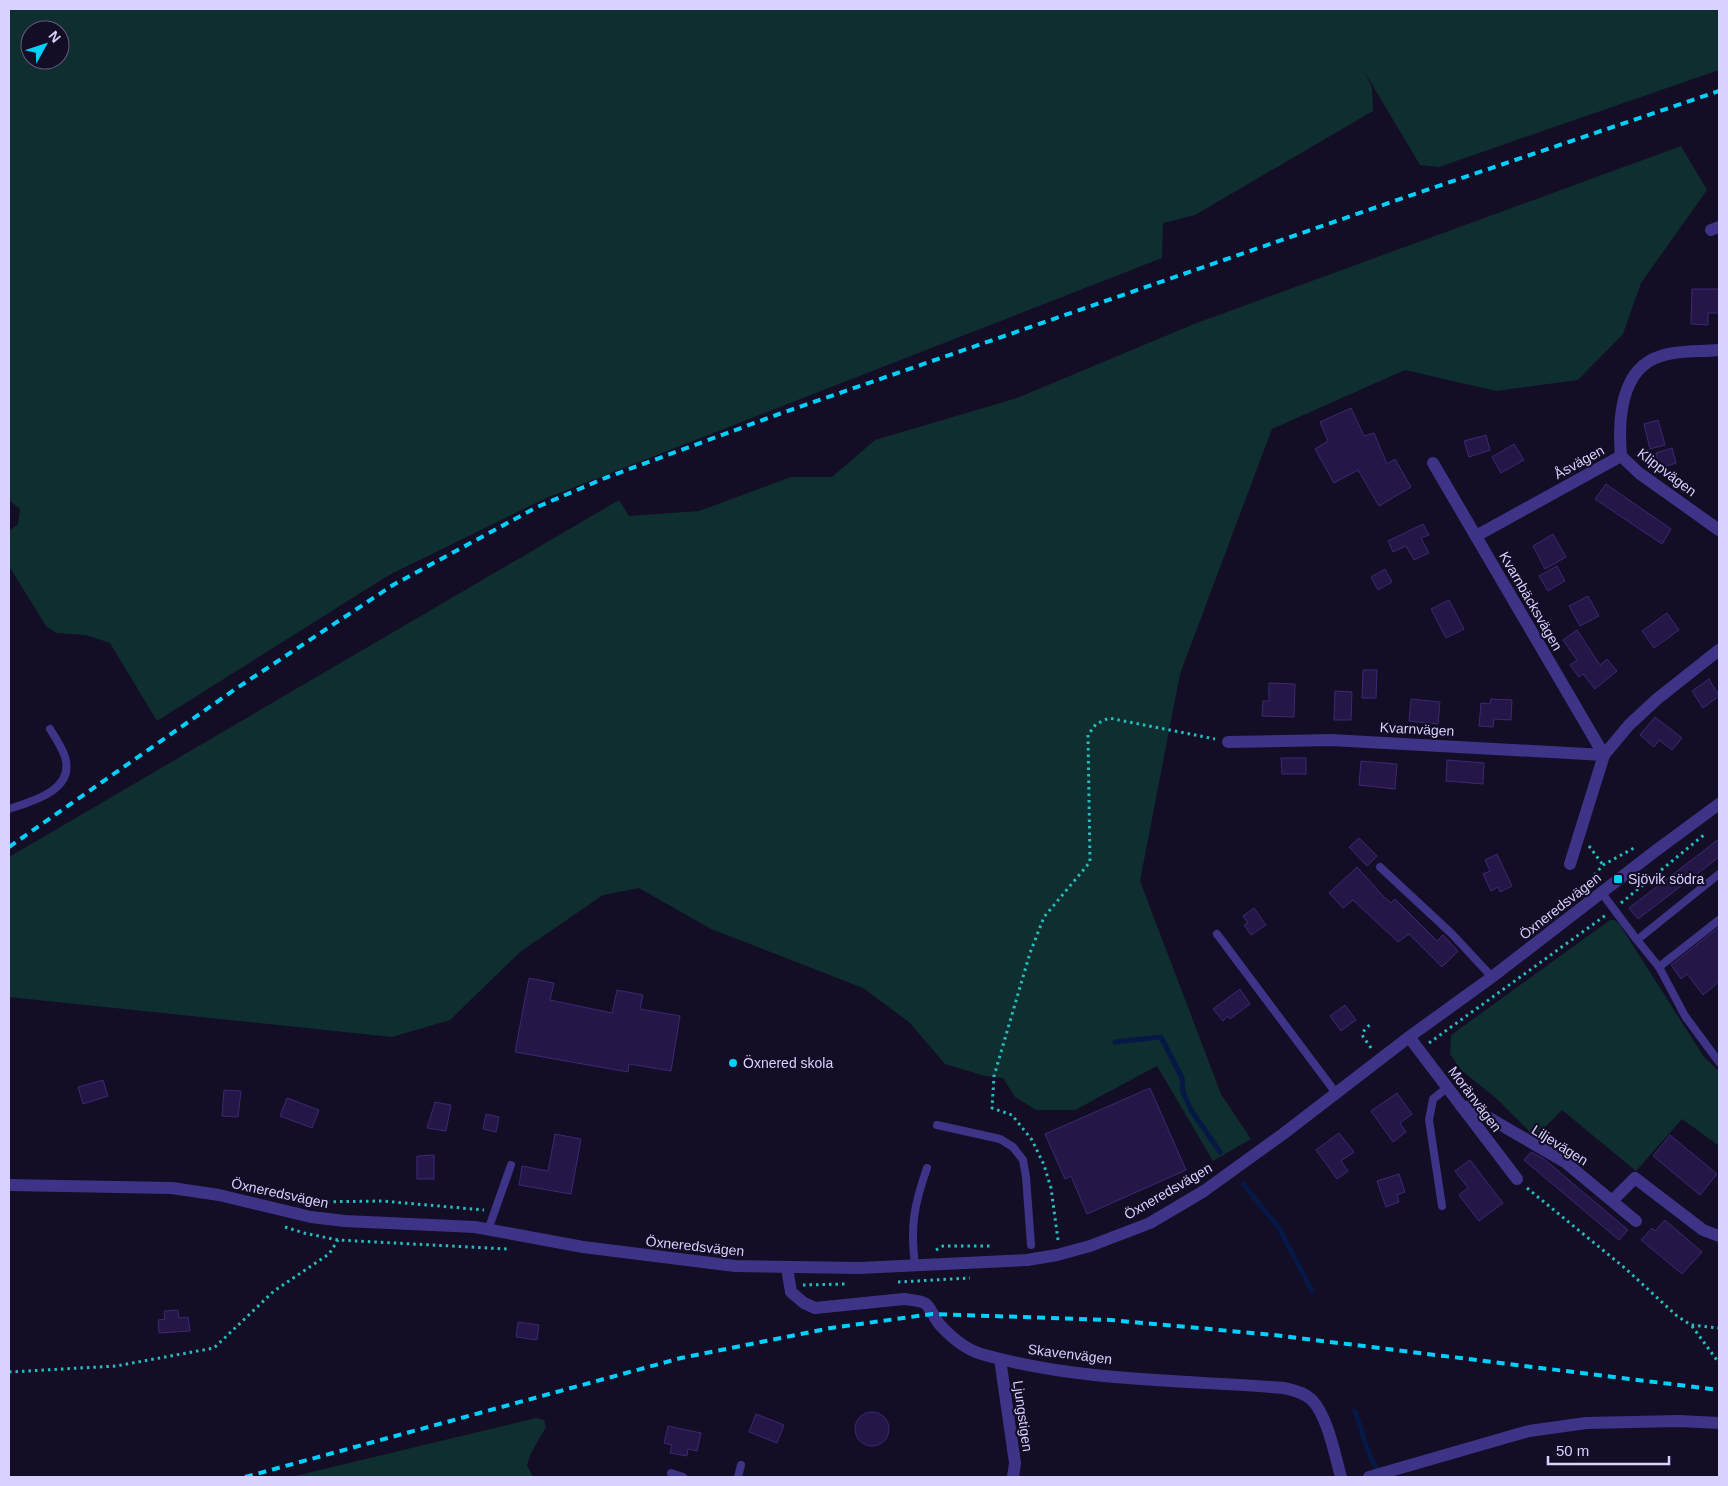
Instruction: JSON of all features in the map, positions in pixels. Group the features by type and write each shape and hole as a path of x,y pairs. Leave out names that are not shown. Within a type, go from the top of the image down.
{"street":[{"name":"Åsvägen","path":"1476,536 1621,456 1619,432 1621,416 1626,395 1636,371 1651,360 1661,356 1719,350"},
{"name":"Klippvägen","path":"1621,456 1639,473 1719,530"},
{"name":"Kvarnbäcksvägen","path":"1433,463 1604,755"},
{"path":"1570,864 1604,755 1629,725 1657,699 1719,650"},
{"name":"Kvarnvägen","path":"1228,742 1331,740 1604,755"},
{"name":"Öxneredsvägen","path":"9,1185 172,1188 219,1195 311,1217 345,1221 428,1224 488,1230 662,1258 735,1266 787,1268 915,1261 1027,1260 1090,1246 1150,1223 1204,1190 1283,1134 1409,1037 1492,978 1601,892 1719,804"},
{"name":"Moränvägen","path":"1409,1037 1517,1179"},
{"name":"Liljevägen","path":"1461,1106 1472,1108 1565,1162 1636,1221"},
{"path":"1613,1200 1635,1178 1703,1230 1719,1236"},
{"path":"787,1268 788,1285"},
{"name":"Skavenvägen","path":"788,1285 795,1296 815,1308 904,1299 925,1303 941,1326 961,1344 982,1355 1000,1359 1049,1369 1134,1378 1284,1388 1298,1391 1312,1400 1320,1412 1342,1477"},
{"name":"Ljungstigen","path":"1000,1359 1015,1464 1013,1477"},
{"path":"1369,1477 1529,1431 1586,1423 1679,1421 1719,1423"}],"lane":[{"path":"9,809 48,794 59,786 66,772 65,757 50,729"},
{"path":"1380,867 1452,934 1492,978"},
{"path":"1637,940 1719,874"},
{"path":"1601,892 1659,966 1685,1016 1719,1062"},
{"path":"1659,966 1719,920"},
{"path":"1217,934 1336,1093"},
{"path":"1442,1206 1428,1120 1433,1099 1447,1088"},
{"path":"937,1125 1000,1139 1013,1147 1023,1160 1031,1244"},
{"path":"488,1230 510,1165"},
{"path":"915,1261 911,1233 912,1218 927,1168"},
{"path":"738,1477 742,1465"},
{"path":"671,1473 683,1477"}],"path":[{"path":"1058,1240 1051,1188 1044,1165 1021,1125 1012,1115 992,1108 994,1076 1030,953 1044,917 1090,862 1088,735 1096,724 1109,718 1228,742"},
{"path":"1419,1050 1614,909 1712,828"},
{"path":"1578,839 1587,843 1603,865"},
{"path":"1583,889 1603,865 1638,846"},
{"path":"1372,1023 1365,1029 1362,1035 1373,1051"},
{"path":"1517,1179 1626,1269 1677,1316 1691,1325 1719,1363"},
{"path":"311,1217 314,1202 322,1201 428,1204 482,1209 493,1215"},
{"path":"283,1225 304,1233 338,1240 516,1250"},
{"path":"1031,1244 1066,1238"},
{"path":"9,1372 116,1366 214,1348 274,1291 329,1254 338,1240"},
{"path":"915,1261 942,1246 1000,1246"},
{"path":"896,1282 974,1278"},
{"path":"788,1285 847,1284"},
{"path":"1691,1325 1719,1328"}],"green space":[{"path":"9,9 1719,9 1719,70 1439,167 1420,165 1364,71 1372,87 1373,111 1195,215 1163,223 1162,258 544,499 389,575 157,721 110,643 86,635 56,633 46,626 9,566 9,531 18,524 20,509 9,500"},
{"path":"1681,146 1707,190 1641,283 1623,334 1578,380 1496,391 1405,370 1272,429 1180,674 1140,881 1221,1094 1251,1139 1213,1161 1157,1066 1075,1110 1036,1110 1015,1097 1003,1078 985,1076 945,1064 909,1022 863,988 711,929 639,888 603,895 520,952 450,1020 392,1037 9,997 9,857 619,500 629,516 699,511 791,477 832,477 875,440 1017,398 1194,324"},
{"path":"1610,920 1615,920 1620,925 1704,1057 1719,1071 1719,1146 1682,1119 1636,1171 1562,1110 1535,1137 1497,1099 1461,1070 1450,1054 1451,1035"},
{"path":"536,1418 544,1420 546,1427 531,1453 527,1465 533,1477 291,1477"}],"building":[{"path":"1692,289 1719,289 1719,313 1708,313 1708,325 1691,324"},
{"path":"1351,408 1364,436 1374,433 1387,464 1395,459 1411,487 1379,506 1358,470 1334,483 1315,449 1328,441 1320,422"},
{"path":"1658,420 1665,445 1650,449 1644,424"},
{"path":"1486,435 1490,450 1469,457 1464,441"},
{"path":"1514,444 1524,460 1501,473 1492,457"},
{"path":"1672,448 1676,463 1660,468 1656,453"},
{"path":"1606,484 1671,529 1662,544 1595,499"},
{"path":"1423,524 1429,535 1421,538 1429,553 1414,560 1406,546 1393,552 1388,541"},
{"path":"1553,534 1566,557 1545,569 1533,546"},
{"path":"1557,566 1565,581 1548,591 1539,576"},
{"path":"1385,569 1392,582 1378,590 1371,577"},
{"path":"1588,596 1599,616 1580,626 1569,606"},
{"path":"1449,600 1464,629 1446,638 1431,609"},
{"path":"1667,613 1679,630 1654,648 1642,631"},
{"path":"1577,630 1600,665 1607,659 1617,671 1595,689 1583,674 1579,677 1570,665 1577,660 1563,640"},
{"path":"1363,670 1377,670 1376,698 1362,698"},
{"path":"1709,679 1719,696 1703,708 1692,691"},
{"path":"1269,683 1295,684 1294,717 1262,716 1263,701 1269,701"},
{"path":"1335,691 1352,692 1351,720 1334,720"},
{"path":"1411,699 1440,702 1438,724 1409,721"},
{"path":"1491,699 1512,700 1511,720 1494,719 1493,727 1479,726 1481,703 1490,704"},
{"path":"1655,717 1682,738 1672,750 1659,740 1654,747 1640,735"},
{"path":"1281,758 1306,758 1306,774 1282,774"},
{"path":"1447,760 1484,763 1483,784 1446,781"},
{"path":"1361,761 1397,764 1395,789 1359,785"},
{"path":"1359,838 1377,856 1367,866 1349,847"},
{"path":"1719,839 1719,857 1638,919 1629,908"},
{"path":"1497,854 1512,886 1500,892 1498,887 1491,891 1483,874 1490,871 1485,860"},
{"path":"1357,867 1391,903 1395,899 1437,941 1443,935 1458,951 1442,967 1409,934 1398,942 1353,900 1343,908 1329,893"},
{"path":"1254,908 1266,925 1251,935 1244,925 1248,923 1243,916"},
{"path":"1719,927 1719,982 1703,995 1687,974 1681,979 1671,965"},
{"path":"529,978 554,983 550,1000 612,1013 617,990 643,995 640,1009 680,1016 671,1071 629,1064 628,1072 515,1052"},
{"path":"1240,989 1250,1004 1230,1019 1228,1016 1223,1021 1213,1009"},
{"path":"1345,1005 1356,1020 1341,1031 1330,1016"},
{"path":"103,1080 108,1096 83,1104 78,1087"},
{"path":"1150,1088 1186,1170 1087,1214 1071,1176 1065,1179 1045,1134"},
{"path":"224,1090 241,1091 238,1117 222,1116"},
{"path":"1397,1093 1412,1114 1400,1123 1406,1132 1393,1142 1371,1111"},
{"path":"287,1098 319,1110 312,1128 280,1116"},
{"path":"435,1102 451,1105 446,1131 427,1128"},
{"path":"486,1114 499,1117 496,1132 483,1129"},
{"path":"1339,1133 1354,1152 1341,1161 1348,1171 1337,1179 1316,1150"},
{"path":"555,1134 581,1139 571,1194 519,1185 522,1166 548,1171"},
{"path":"1670,1135 1717,1174 1700,1195 1653,1156"},
{"path":"1531,1152 1544,1159 1628,1230 1619,1240 1524,1160"},
{"path":"434,1155 434,1179 417,1179 417,1156"},
{"path":"1470,1160 1503,1203 1479,1221 1459,1195 1468,1188 1455,1171"},
{"path":"1399,1174 1405,1192 1397,1195 1399,1202 1386,1207 1377,1181"},
{"path":"1665,1220 1702,1252 1682,1274 1641,1240 1652,1228 1655,1231"},
{"path":"178,1310 179,1318 188,1317 190,1331 159,1333 158,1320 165,1319 164,1311"},
{"path":"518,1322 539,1325 537,1340 516,1337"},
{"path":"872,1412 884,1417 889,1429 884,1441 872,1446 860,1441 855,1429 860,1417"},
{"path":"756,1414 784,1425 777,1443 749,1432"},
{"path":"668,1426 701,1433 697,1451 688,1449 687,1456 670,1453 672,1445 664,1443"}],"waterway":[{"path":"1115,1042 1161,1037 1182,1078 1183,1092 1191,1110 1220,1152"},
{"path":"1243,1184 1279,1228 1312,1291"},
{"path":"1355,1411 1369,1454 1379,1473"}],"railway":[{"path":"9,847 234,690 393,585 537,507 605,478 779,414 1719,91"},
{"path":"245,1477 681,1358 831,1328 932,1314 1111,1320 1274,1335 1719,1390"}],"place":[{"name":"Sjövik södra","path":"1618,879"},
{"name":"Öxnered skola","path":"733,1063"}]}
